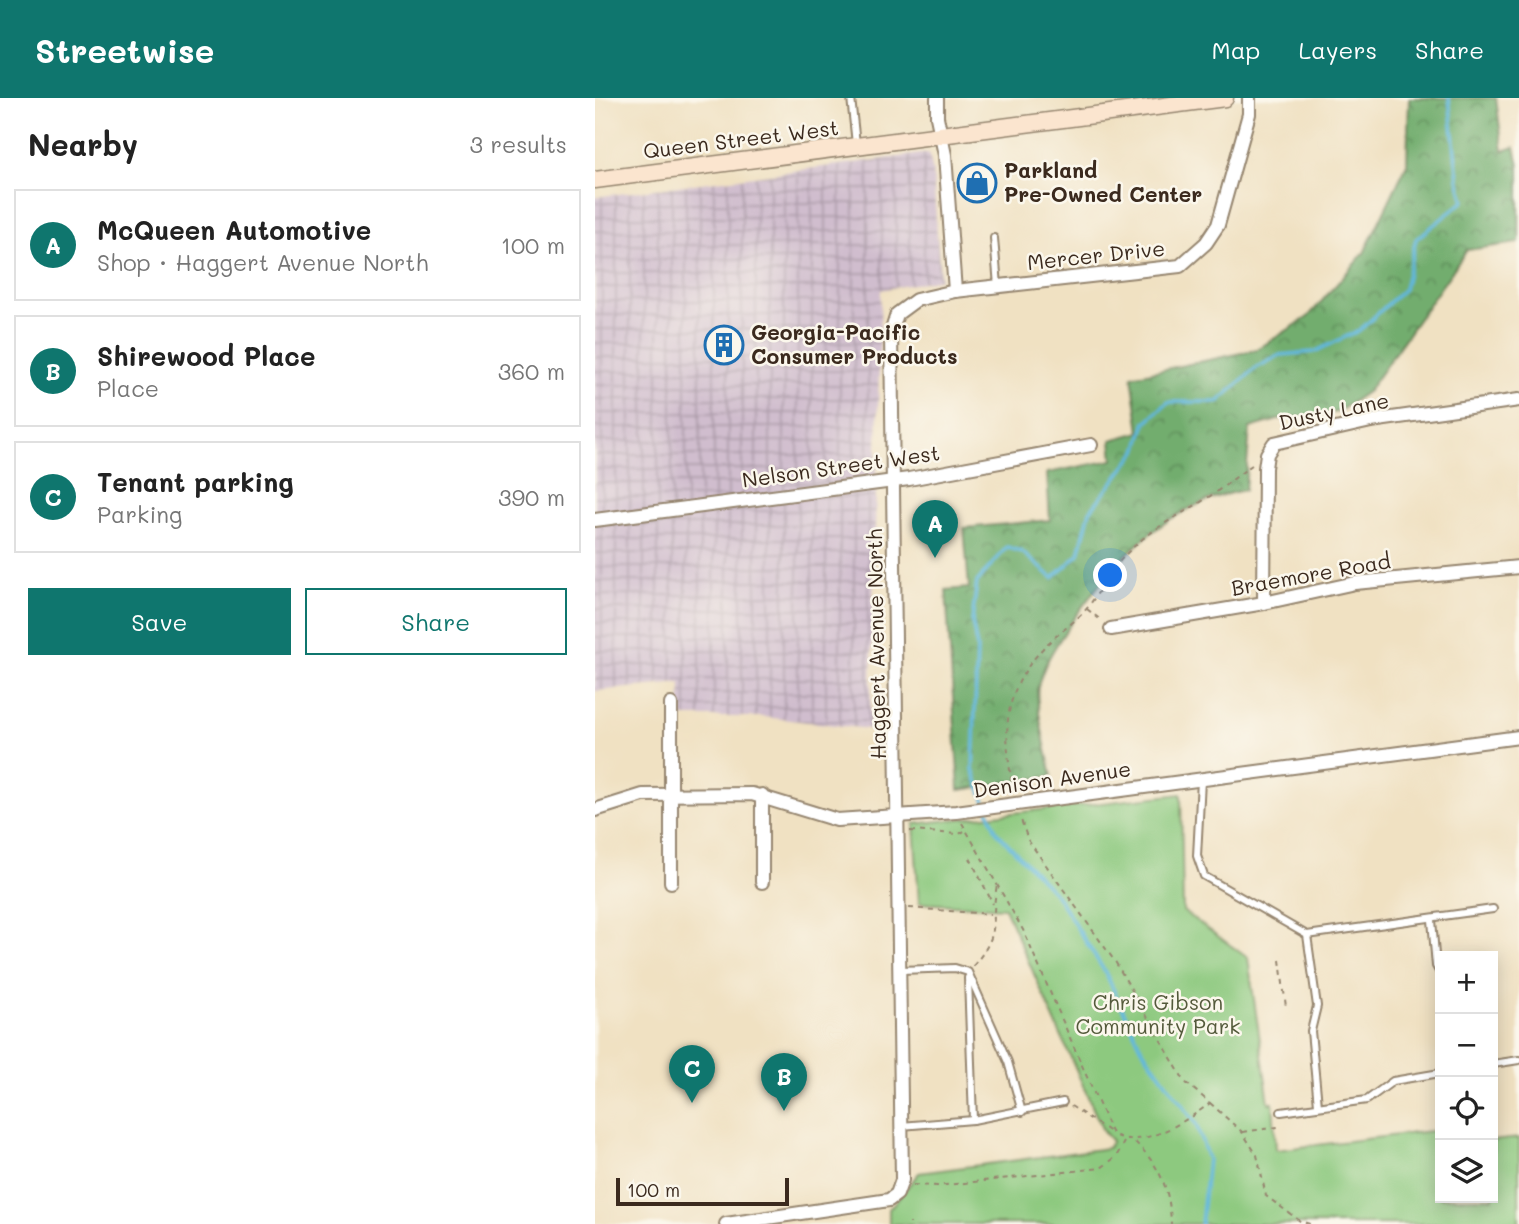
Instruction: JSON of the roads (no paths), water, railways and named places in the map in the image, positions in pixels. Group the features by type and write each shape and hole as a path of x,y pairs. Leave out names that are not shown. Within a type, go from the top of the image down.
{"main road":[{"name":"Queen Street West","path":"595,180 1226,98"}],"street":[{"path":"937,98 945,155 955,291"},
{"name":"Mercer Drive","path":"955,291 1180,266 1206,243 1218,225 1249,114 1249,98"},
{"name":"Haggert Avenue North","path":"812,1217 889,1200 897,1194 902,1180 891,333 897,314 916,300 955,291"},
{"name":"Dusty Lane","path":"1264,603 1267,454 1274,443 1371,421 1519,400"},
{"name":"Nelson Street West","path":"595,520 894,480 1091,445"},
{"name":"Braemore Road","path":"1111,629 1264,603 1355,583 1519,567"},
{"path":"671,704 671,882"},
{"name":"Denison Avenue","path":"595,810 643,794 762,795 837,820 898,824 1003,805 1519,737"},
{"path":"762,795 762,882"},
{"path":"727,1224 812,1217"}],"lane":[{"path":"851,98 857,146"},
{"path":"994,238 998,286"},
{"path":"1201,780 1197,856 1204,876 1307,935 1432,920 1493,909"},
{"path":"1432,920 1435,954"},
{"path":"1307,935 1317,1006 1311,1031 1318,1105"},
{"path":"901,970 955,968 968,972 1008,1062 1022,1112"},
{"path":"968,972 973,1120"},
{"path":"1498,1063 1519,1060"},
{"path":"1281,1112 1318,1105 1367,1101 1394,1081 1435,1074"},
{"path":"901,1126 973,1120 1063,1102"}],"waterway":[{"path":"1201,1224 1208,1159 1196,1124 1142,1049 1105,972 1057,896 996,831 973,770 977,648 972,621 977,582 1007,547 1022,552 1053,578 1079,554 1090,511 1137,451 1146,422 1168,402 1218,402 1256,368 1280,355 1314,352 1360,330 1404,289 1416,239 1464,201 1458,179 1449,98"}],"place":[{"name":"Parkland Pre-Owned Center","path":"977,183"},
{"name":"Georgia-Pacific Consumer Products","path":"724,345"},
{"name":"McQueen Automotive","path":"935,558"},
{"name":"Tenant parking","path":"692,1103"},
{"name":"Shirewood Place","path":"784,1111"}],"park label":[{"name":"Chris Gibson Community Park","path":"1158,1015"}]}
